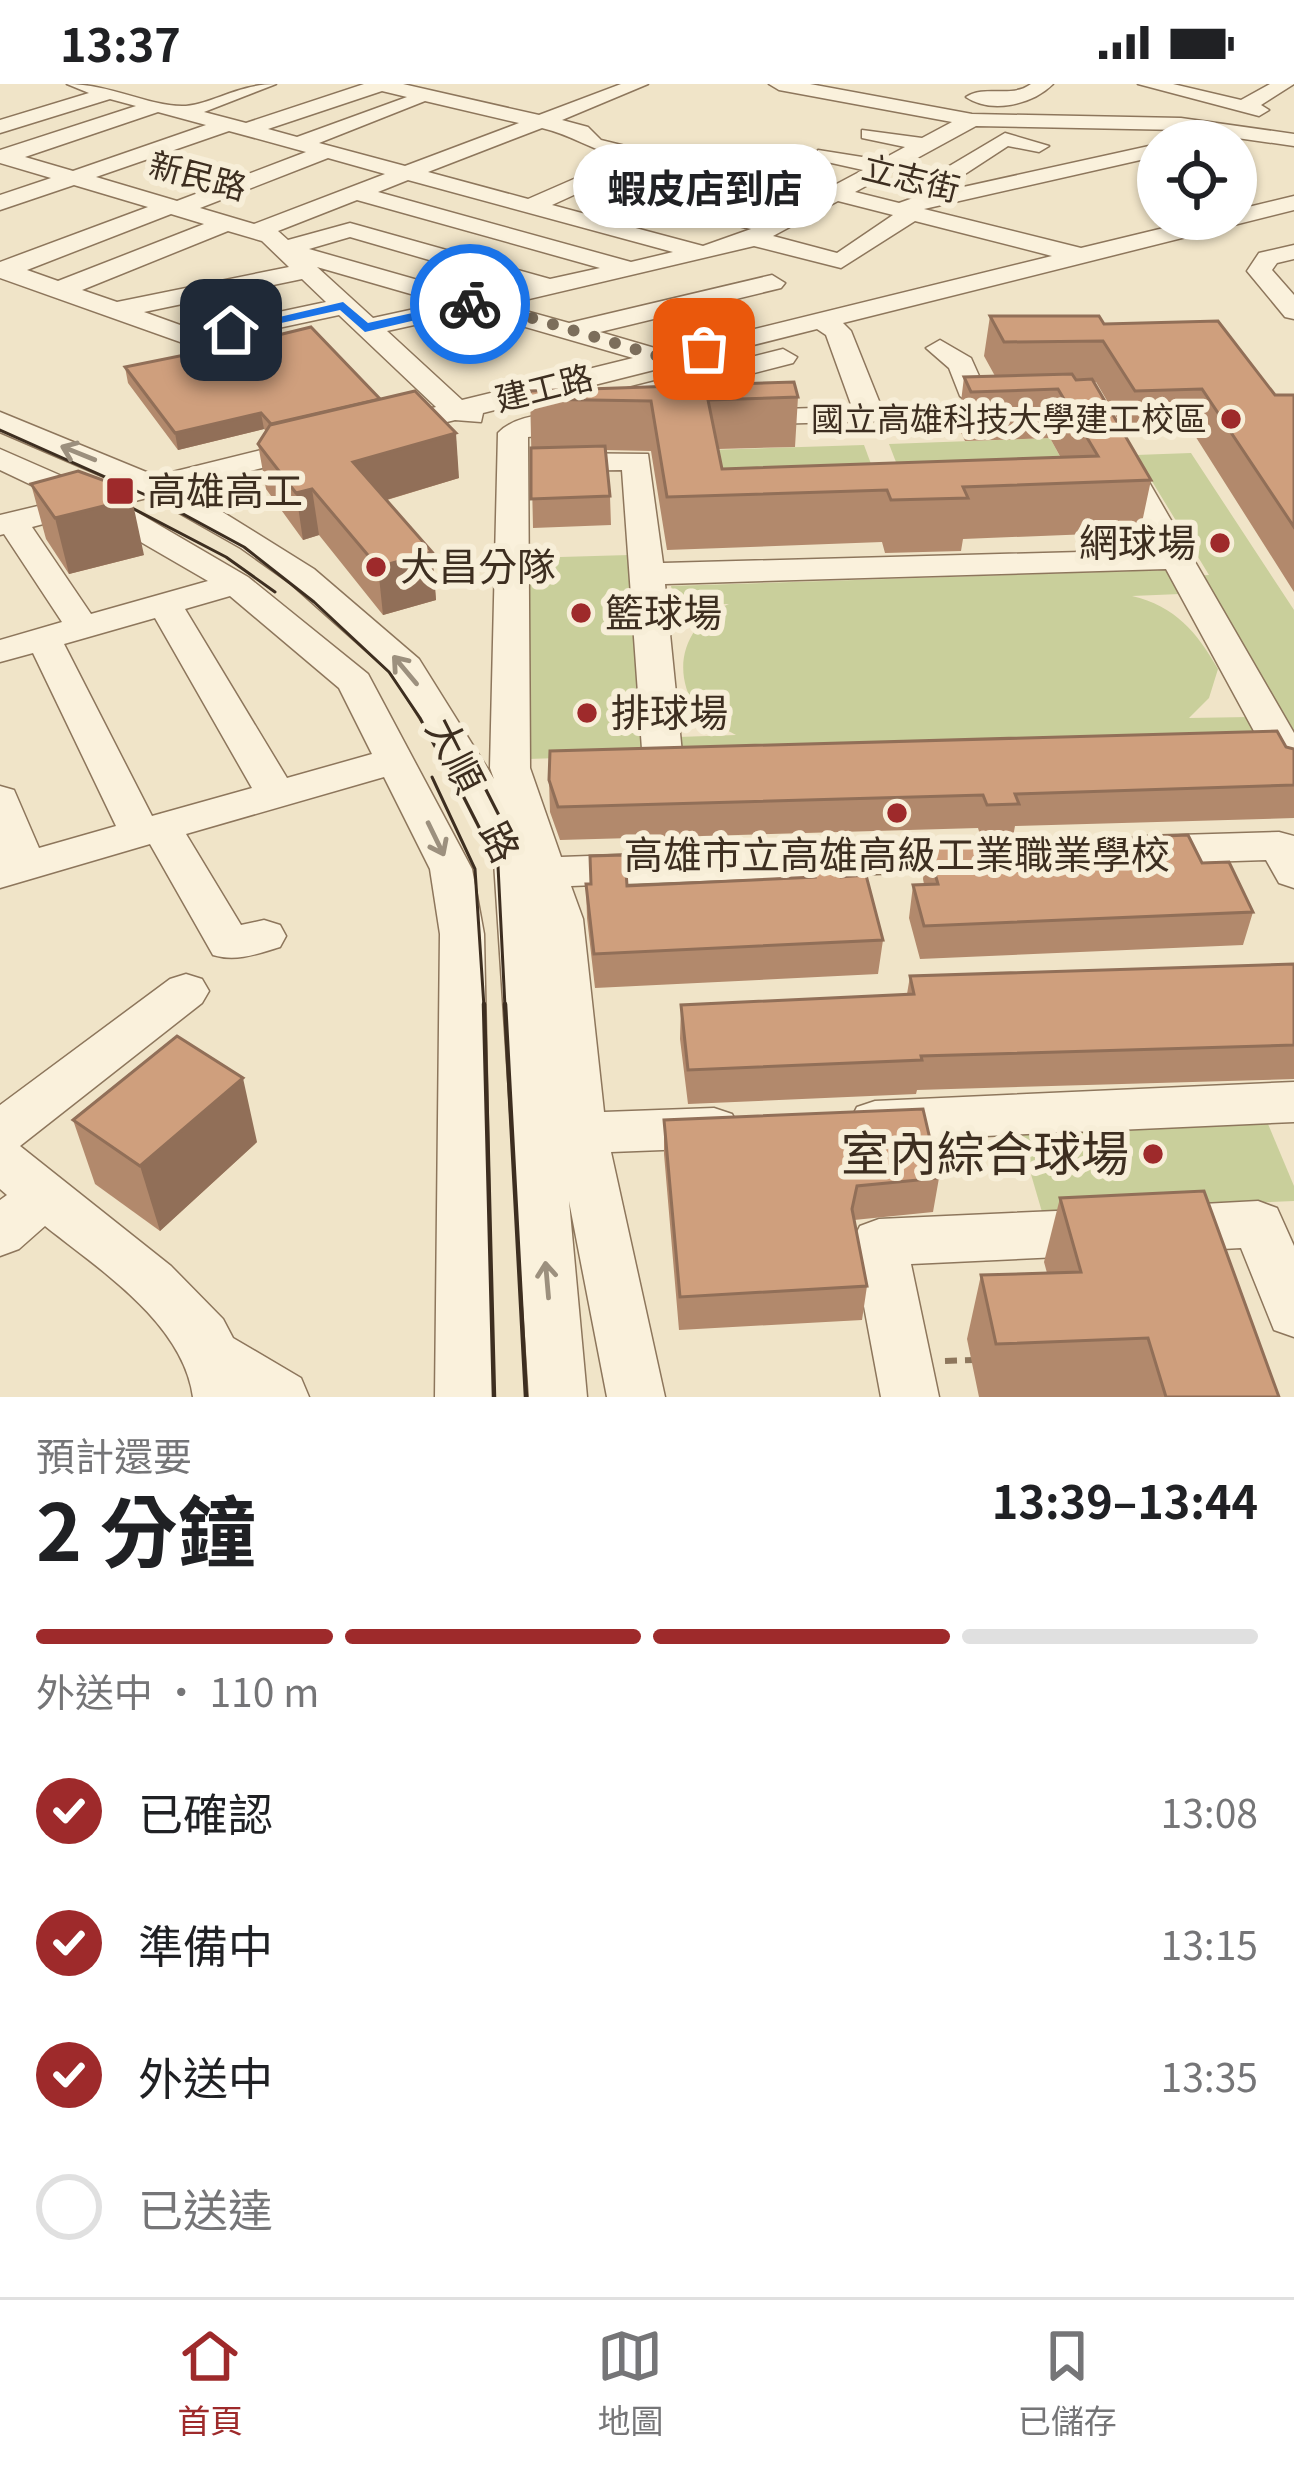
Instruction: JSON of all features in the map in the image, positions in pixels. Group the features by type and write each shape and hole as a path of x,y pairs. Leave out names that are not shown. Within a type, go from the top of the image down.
{"street":[{"path":"0,128 100,89 171,84"},
{"path":"183,113 266,84"},
{"path":"0,203 158,148 379,84"},
{"name":"立志街","path":"379,84 581,131 592,150 643,156 755,185 836,194 1081,255"},
{"path":"297,144 434,95 484,84"},
{"path":"259,230 638,84"},
{"path":"915,110 941,94 1025,98 1043,84"},
{"path":"1148,84 1273,111"},
{"path":"1242,107 1284,84"},
{"path":"100,89 703,253"},
{"path":"1181,120 1182,89"},
{"path":"792,90 972,120 1137,123"},
{"path":"375,136 434,95"},
{"path":"1,156 156,106"},
{"path":"574,330 765,252 836,194 972,120"},
{"path":"869,134 924,145"},
{"path":"1257,135 1294,140"},
{"path":"365,328 703,253 765,252 841,261 934,184 1005,139 1110,161"},
{"path":"158,148 202,160"},
{"path":"2,270 326,152"},
{"path":"826,155 881,167"},
{"path":"905,210 1137,155"},
{"name":"新民路","path":"1,156 259,230 456,410"},
{"path":"529,207 643,156"},
{"path":"967,163 1042,176 1088,193"},
{"path":"605,228 714,174"},
{"path":"490,197 528,180"},
{"path":"934,184 966,193"},
{"path":"356,194 626,268"},
{"name":"建工路","path":"1257,212 1294,203"},
{"path":"700,210 765,252"},
{"path":"957,223 1000,213"},
{"path":"59,290 229,222"},
{"path":"284,249 350,230 549,287"},
{"name":"建工路","path":"7,523 456,410 672,390 813,335 1143,240"},
{"path":"284,249 574,330 672,390"},
{"path":"517,313 765,252"},
{"path":"1294,253 1268,258 1259,271 1294,307"},
{"path":"2,270 242,356"},
{"path":"117,310 307,271"},
{"path":"194,338 343,306"},
{"path":"436,311 463,332"},
{"path":"518,441 672,390 781,368 769,360 813,335 838,331 870,415"},
{"path":"940,348 961,364 967,404"},
{"path":"518,441 617,399 627,408 672,390"},
{"path":"718,420 1040,402"},
{"path":"456,410 518,441 637,460 663,764"},
{"path":"1098,419 1287,755"},
{"name":"大順二路","path":"0,421 154,487 253,541 316,588 406,667 457,746 515,862 558,1134 558,1397"},
{"path":"518,441 510,768 561,920 558,1134 636,1397"},
{"name":"大順二路","path":"0,458 95,501 236,584 355,682 398,760 451,869 462,934 464,1397"},
{"path":"7,523 83,628"},
{"path":"645,574 1177,559"},
{"path":"0,651 236,584"},
{"path":"164,605 276,794"},
{"path":"44,639 150,830 230,944 264,936"},
{"path":"1233,744 1287,755"},
{"path":"0,799 12,869 398,760"},
{"path":"620,765 711,762"},
{"path":"510,768 554,767"},
{"path":"1113,851 1289,854"},
{"path":"545,872 1018,855"},
{"path":"0,1132 186,991"},
{"path":"558,1134 1294,1102"},
{"path":"0,1159 73,1215 176,1307 218,1377 280,1397"},
{"path":"0,1233 43,1195"},
{"path":"906,1380 879,1242 1258,1224 1294,1312"}],"path":[{"path":"906,1380 995,1359"}],"green space":[{"path":"1050,438 1088,508 916,514 889,444"},
{"path":"864,445 890,515 721,521 707,450"},
{"path":"1191,453 1294,610 1294,739 1190,576 1209,575 1136,455"},
{"path":"629,555 650,755 528,759 526,558"},
{"path":"1167,570 1180,594 1132,596 1161,606 1183,622 1218,669 1209,698 1189,718 1249,717 1265,740 681,757 678,737 736,735 700,713 684,677 693,634 729,604 675,605 671,586"},
{"name":"室內綜合球場","path":"1263,1112 1294,1186 1294,1201 1042,1212 1016,1123"}],"building":[{"path":"990,316 1099,316 1104,324 1218,321 1275,395 1294,395 1294,527 1202,389 1135,391 1103,341 1004,342"},
{"path":"311,327 380,399 271,424 261,413 175,433 125,367 224,347 242,352 258,340"},
{"path":"1072,374 1076,380 1092,379 1151,480 963,487 968,498 891,500 887,490 667,497 651,401 530,399 530,391 794,382 798,397 708,400 722,469 1098,456 1058,389 971,392 964,377"},
{"path":"415,391 456,433 353,462 432,552 378,567 312,489 296,493 258,444 270,425"},
{"path":"605,446 610,496 531,499 531,448"},
{"path":"78,471 111,483 132,499 55,518 31,484"},
{"path":"1277,731 1286,747 1294,749 1294,785 1015,794 1019,804 987,805 983,795 558,807 549,780 550,751"},
{"path":"1188,835 1202,863 1229,862 1253,912 924,926 913,885 938,884 927,846"},
{"path":"834,848 841,877 866,875 883,940 594,954 586,884 591,884 590,856 625,855 627,886 815,877 808,849"},
{"path":"1294,964 1294,1045 921,1056 922,1060 688,1070 681,1005 914,994 910,976"},
{"path":"177,1036 243,1078 140,1166 73,1120"},
{"path":"923,1109 939,1178 857,1186 852,1209 867,1286 680,1297 664,1120"},
{"path":"1204,1191 1279,1397 1166,1397 1148,1338 996,1344 981,1275 1081,1272 1060,1198"}],"tram line":[{"path":"0,430 159,501 244,547 314,602 389,672 420,718 498,866 505,1007"},
{"path":"109,496 226,557 275,592"},
{"path":"432,777 475,869 484,1007"},
{"path":"484,1004 494,1397"},
{"path":"505,1004 526,1397"}],"way so far":[{"path":"470,304 479,302 665,358 704,349"}],"place":[{"name":"蝦皮店到店","path":"704,349"},
{"name":"國立高雄科技大學建工校區","path":"1231,419"},
{"name":"高雄高工","path":"120,491"},
{"name":"網球場","path":"1220,543"},
{"name":"大昌分隊","path":"376,567"},
{"name":"籃球場","path":"581,613"},
{"name":"排球場","path":"587,713"},
{"name":"高雄市立高雄高級工業職業學校","path":"897,813"},
{"name":"室內綜合球場","path":"1153,1154"}],"route":[{"path":"231,330 343,306 365,328 470,304"}]}
